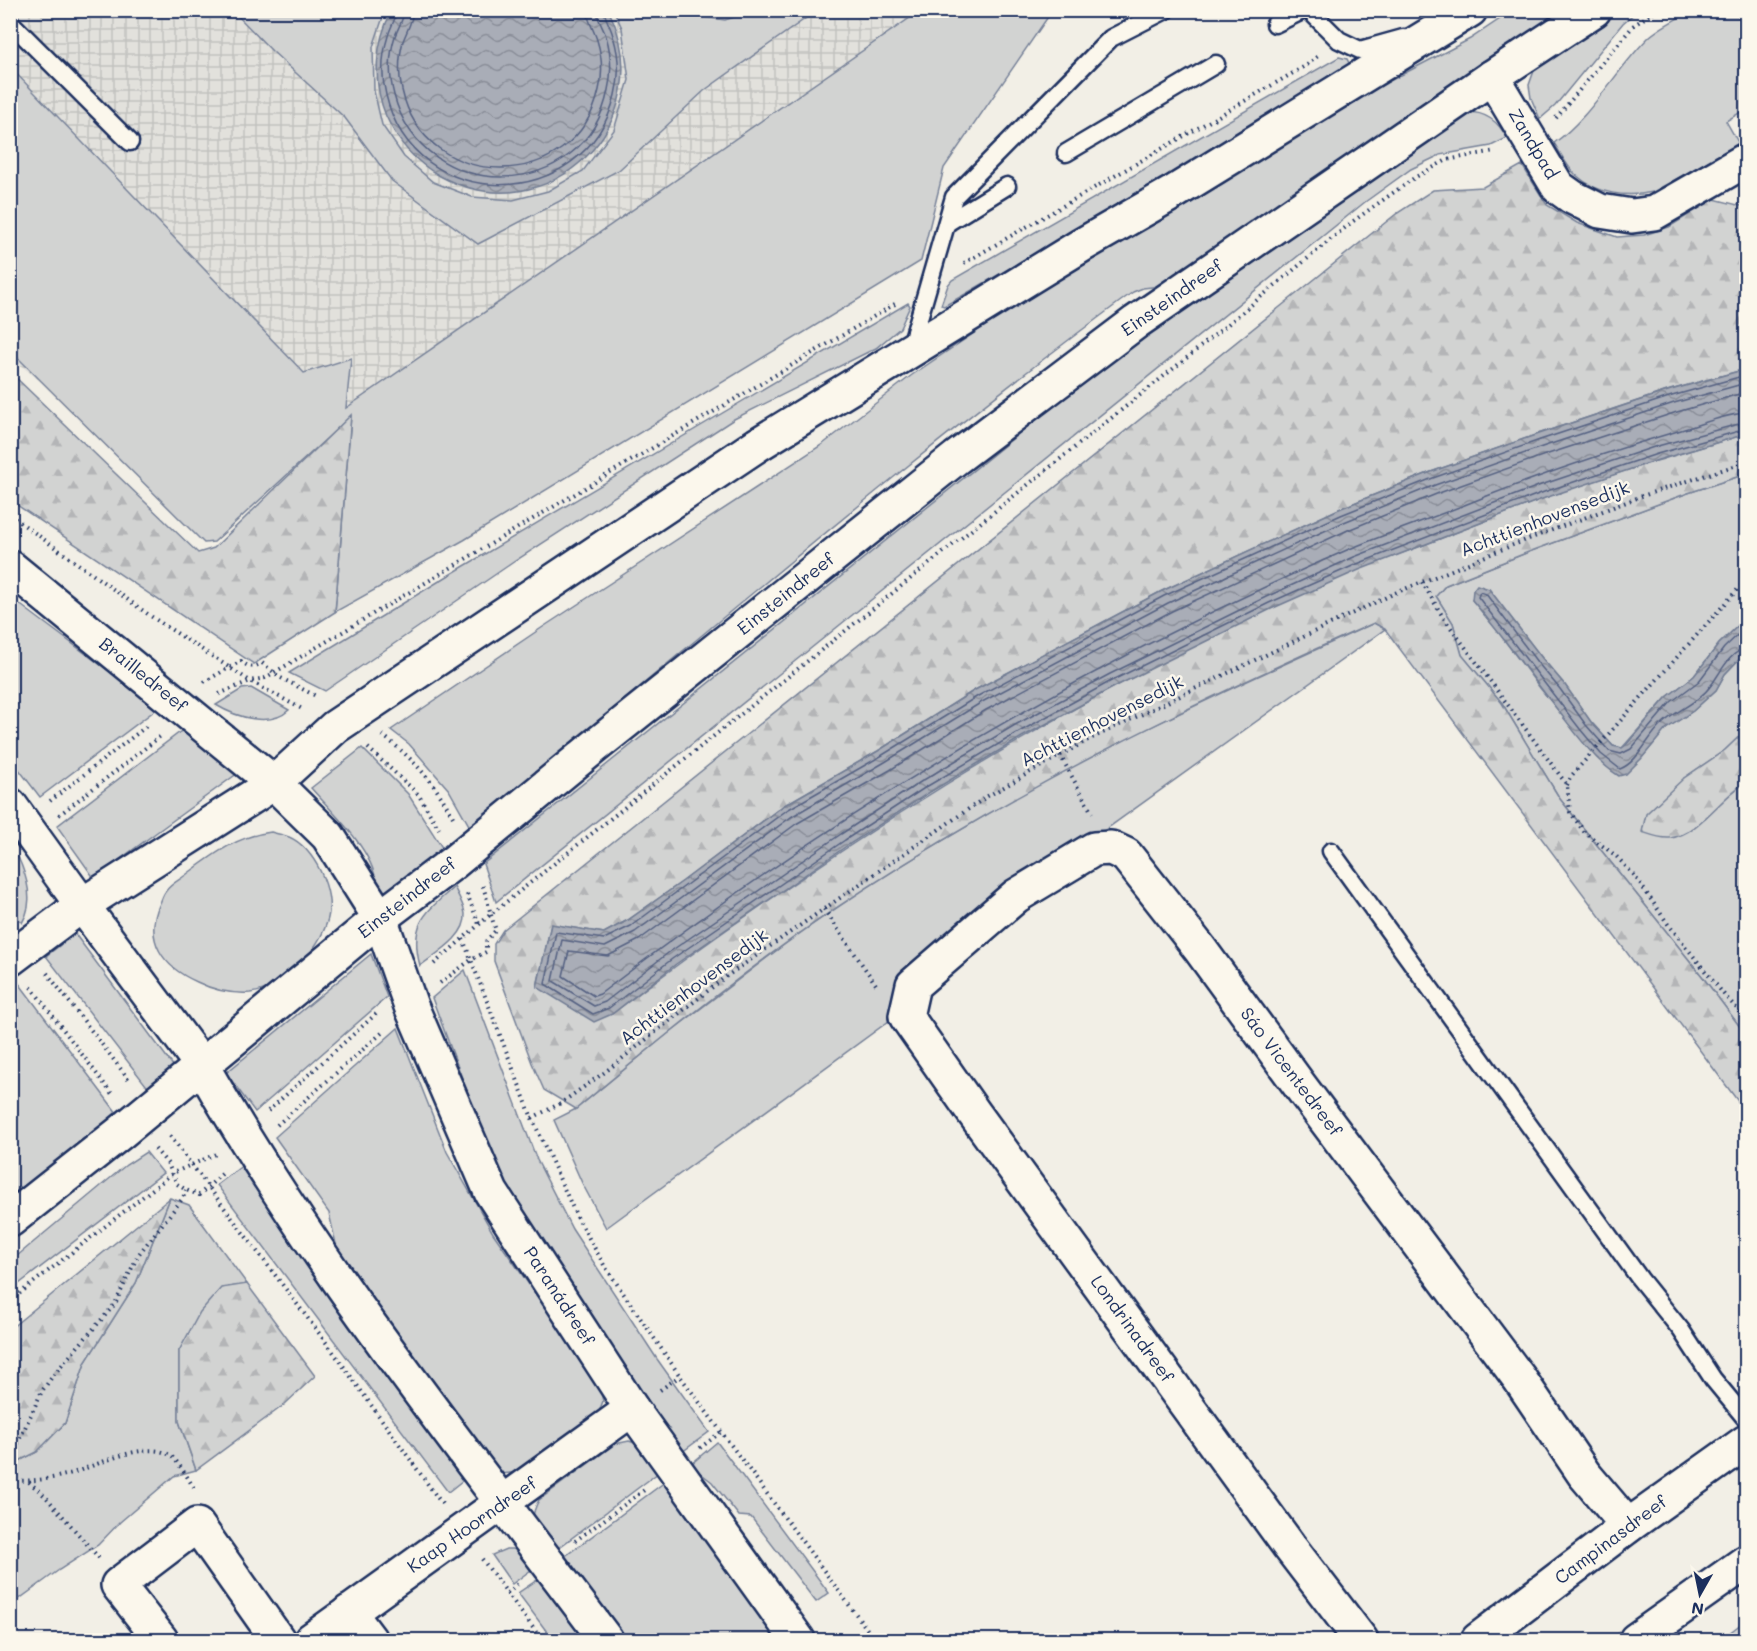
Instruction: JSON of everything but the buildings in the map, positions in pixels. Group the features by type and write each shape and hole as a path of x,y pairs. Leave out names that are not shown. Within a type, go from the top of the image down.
{"street":[{"name":"Einsteindreef","path":"10,1220 202,1066 380,918 454,862 612,732 956,458 1136,322 1492,77 1594,10"},
{"path":"19,952 82,905 274,783 335,727 757,445 1458,16"},
{"name":"Zandpad","path":"1492,77 1558,187 1600,211 1632,216 1654,213 1746,160"},
{"name":"Brailledreef","path":"10,567 274,783 328,836 380,918"},
{"path":"10,805 202,1066 241,1135 339,1283 606,1641"},
{"path":"906,1016 913,985 1016,896 1094,849 1111,848"},
{"name":"Sáo Vicentedreef","path":"1111,848 1126,855 1200,949 1519,1377 1584,1474 1629,1526"},
{"name":"Paranádreef","path":"380,918 411,1006 491,1192 632,1409 798,1641"},
{"name":"Londrinadreef","path":"906,1016 974,1113 1360,1641"},
{"name":"Kaap Hoorndreef","path":"312,1641 632,1409"},
{"name":"Campinasdreef","path":"1478,1641 1629,1526 1746,1443"},
{"path":"160,1641 118,1585 197,1525 278,1641"},
{"path":"1636,1641 1746,1562"},
{"path":"349,1612 370,1641"}],"lane":[{"path":"1275,24 1304,10"},
{"path":"1309,10 1339,40 1360,50 1458,16"},
{"path":"909,351 954,197 1111,38 1173,12"},
{"path":"10,22 130,142"},
{"path":"1066,153 1216,64"},
{"path":"947,223 1007,186"},
{"path":"1330,850 1640,1279 1681,1330 1713,1379 1746,1419"}],"path":[{"path":"875,1641 680,1376 604,1265 576,1215 532,1118 463,939 1184,360 1352,222 1414,178 1447,160 1502,150 1530,138 1549,126 1567,108 1634,25 1657,10"},
{"path":"33,834 212,698 250,681 266,678 929,284 1308,65 1339,40"},
{"name":"Achttienhovensedijk","path":"532,1118 561,1103 605,1072 724,978 986,797 1060,755 1156,707 1422,582 1513,544 1642,496 1746,462"},
{"path":"10,515 152,617 250,681 335,727 374,752 418,794 446,840 479,924"},
{"path":"1567,785 1572,775 1746,580"},
{"path":"1422,582 1443,617 1567,785 1570,812 1585,833 1616,855 1634,875 1725,996 1746,1018"},
{"path":"1060,755 1111,848"},
{"path":"824,909 892,1009 906,1016"},
{"path":"19,952 150,1108 190,1165 334,1353 542,1641"},
{"path":"10,1460 42,1391 55,1372 115,1304 138,1255 183,1198 186,1190"},
{"path":"507,1593 721,1432"},
{"path":"10,1481 64,1476 111,1459 154,1449 171,1455 196,1491 197,1525"},
{"path":"29,1481 93,1549 118,1585"}],"shaded area":[{"path":"10,11 920,11 346,408 106,432 11,358"}],"green space":[{"path":"1692,10 1746,11 1746,109 1726,121 1739,144 1653,192 1633,195 1612,193 1593,187 1576,175 1554,143 1579,121 1652,34"},
{"path":"233,11 385,11 373,47 374,91 382,125 404,157 433,182 472,197 513,200 548,191 583,171 614,130 629,80 622,28 614,11 673,11 725,20 754,11 816,11 705,90 619,170 478,244 392,181 345,118 272,51"},
{"path":"920,11 1052,11 944,168 921,261 464,540 335,612 351,416 214,542 204,543 11,351 10,67 304,373 351,358 346,408"},
{"path":"1512,11 1575,11 1161,286 1143,288 1133,292 964,421 798,555 470,827 449,790 409,744 391,730 543,627 823,444 912,375 998,317 1361,96 1470,39"},
{"path":"1619,11 1637,11 1623,23 1555,106 1540,119 1531,98 1529,85 1535,68"},
{"path":"1339,57 1347,59 1350,65 1344,72 962,296 944,306 941,305 952,280"},
{"path":"1467,112 1474,112 1491,119 1507,138 1491,146 1440,155 1411,169 1365,202 496,902 483,864 1077,387 1310,216"},
{"path":"1522,165 1547,205 1577,223 1617,237 1644,235 1669,227 1714,199 1746,207 1746,369 1670,390 1431,472 1339,509 1162,591 975,690 878,751 783,806 628,920 604,933 551,924 537,987 612,1014 767,901 926,797 995,754 1066,714 1209,638 1357,570 1544,498 1645,464 1746,434 1746,474 1526,553 1446,585 1436,596 1453,623 1462,655 1502,703 1560,799 1702,976 1746,1035 1746,1112 1385,629 1374,623 1243,682 1114,745 926,851 827,914 753,967 576,1109 544,1090 494,961 494,944 503,930 1396,214 1433,190 1483,187"},
{"path":"908,303 910,306 900,328 876,348 734,419 515,561 325,691 289,673 446,577"},
{"path":"10,372 198,553 214,548 351,415 335,612 254,664 11,501"},
{"path":"1746,474 1746,618 1719,644 1694,676 1667,697 1622,748 1613,746 1591,722 1565,685 1489,589 1472,600 1597,758 1612,771 1641,759 1666,729 1693,711 1716,690 1725,674 1746,652 1746,730 1725,750 1684,778 1705,818 1726,797 1746,782 1746,1035 1702,976 1560,799 1502,703 1462,655 1453,623 1436,596 1446,585 1526,553"},
{"path":"10,597 158,708 40,797 11,759"},
{"path":"1374,623 1385,629 906,973 893,1018 606,1228 582,1183 554,1120 576,1109 666,1035 794,937 925,851 1030,789 1121,741"},
{"path":"251,688 289,710 272,718 253,719 216,705 242,689"},
{"path":"184,729 238,773 94,878 57,826"},
{"path":"1746,730 1746,782 1700,823 1680,835 1663,838 1642,832 1646,814 1684,778 1725,750"},
{"path":"362,748 408,794 443,849 376,905 376,881 367,856 359,843 311,788"},
{"path":"271,832 289,837 307,850 325,884 329,907 328,918 324,930 309,955 275,984 250,993 223,991 203,985 174,969 159,951 154,929 155,916 168,888 226,847 247,837"},
{"path":"18,857 27,881 29,898 22,923 11,909 11,863"},
{"path":"454,887 465,914 461,930 449,944 420,966 417,951 418,929 428,912"},
{"path":"75,934 174,1067 149,1089 46,956"},
{"path":"371,954 387,997 255,1112 226,1073"},
{"path":"465,970 537,1160 572,1229 657,1359 709,1432 678,1455 520,1210 492,1158 432,998"},
{"path":"15,978 117,1113 11,1201 10,981"},
{"path":"398,1028 447,1152 493,1233 599,1385 603,1401 597,1417 522,1472 499,1474 341,1266 329,1213 275,1137"},
{"path":"146,1152 163,1173 11,1290 11,1261 126,1165"},
{"path":"243,1165 468,1476 448,1492 217,1185"},
{"path":"170,1198 189,1205 247,1284 221,1289 179,1351 179,1421 196,1470 174,1476 120,1522 98,1545 11,1605 11,1465 37,1452 65,1423 85,1363 136,1283"},
{"path":"170,1198 136,1283 85,1363 65,1423 37,1452 11,1465 11,1328"},
{"path":"247,1284 315,1376 284,1405 196,1470 179,1421 179,1351 200,1312 221,1288"},
{"path":"629,1441 641,1445 662,1470 553,1552 538,1533 533,1522 539,1500 615,1444"},
{"path":"717,1442 829,1593 816,1602 751,1517 739,1516 712,1482 690,1465"},
{"path":"669,1479 785,1640 618,1640 560,1560"},
{"path":"506,1549 516,1549 535,1567 512,1584 492,1555"},
{"path":"543,1576 590,1640 553,1640 518,1593"},
{"path":"1746,1620 1746,1640 1727,1640 1724,1637"}],"water":[{"path":"392,10 609,11 622,52 621,92 608,128 586,157 556,179 520,191 481,190 440,176 423,164 401,142 390,125 382,103 377,63 382,36"},
{"path":"1746,369 1746,434 1658,460 1545,498 1359,570 1271,609 1116,686 1022,737 848,845 676,964 612,1014 594,1022 537,987 551,924 604,933 628,920 783,806 878,751 975,690 1162,591 1339,509 1431,472 1671,390"},
{"path":"1477,585 1489,589 1565,685 1591,722 1613,746 1622,748 1626,745 1667,697 1694,676 1719,644 1746,618 1746,652 1725,674 1716,690 1693,711 1666,729 1626,774 1619,776 1587,747 1472,600 1473,590"}]}
